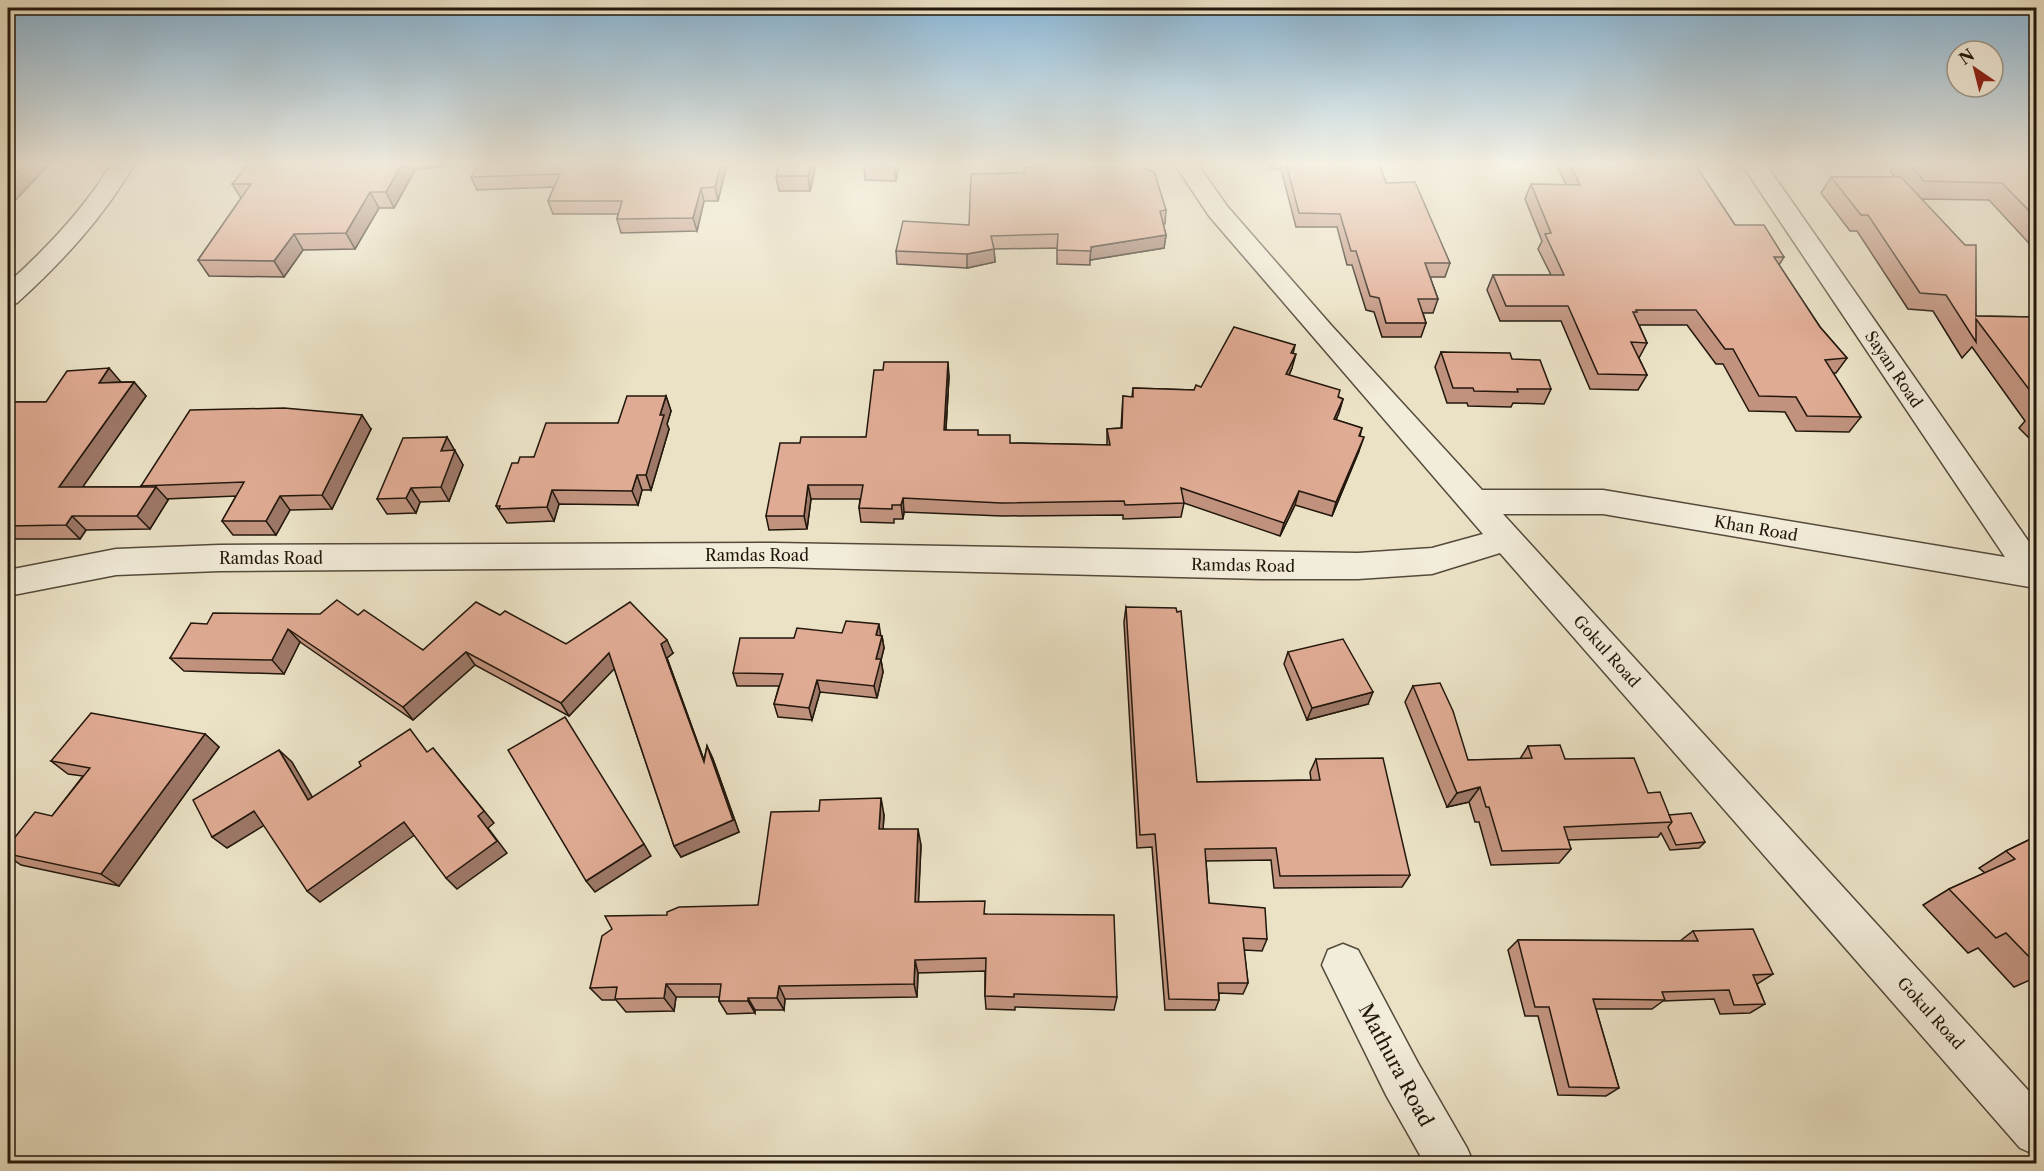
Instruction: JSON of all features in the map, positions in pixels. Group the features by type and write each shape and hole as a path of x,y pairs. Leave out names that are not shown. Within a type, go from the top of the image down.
{"street":[{"path":"8,297 56,252 84,218"},
{"name":"Gokul Road","path":"1223,218 1473,502 2037,1132"},
{"name":"Sayan Road","path":"1791,218 2036,575"},
{"name":"Khan Road","path":"1473,502 1603,502 2036,575"},
{"name":"Ramdas Road","path":"8,583 116,562 219,558 774,555 1262,566 1358,566 1432,561 1506,539"},
{"name":"Mathura Road","path":"1343,965 1402,1079 1451,1164"}],"building":[{"path":"228,218 355,218 346,233 294,234 274,261 198,260"},
{"path":"617,218 693,218 693,218"},
{"path":"969,218 1162,218 1166,235 1091,247 1091,251 1057,250 1058,234 991,236 994,249 967,254 896,251 903,221 969,225"},
{"path":"1341,218 1430,218 1450,263 1425,263 1438,299 1418,299 1426,323 1386,323 1379,298 1370,296 1356,251 1351,251"},
{"path":"1545,218 1730,218 1735,225 1764,225 1784,257 1774,257 1820,327 1847,358 1825,360 1861,417 1807,416 1796,397 1759,396 1733,349 1725,349 1696,310 1636,310 1637,312 1633,312 1647,343 1631,342 1647,375 1598,374 1568,306 1506,306 1493,275 1564,275 1545,234 1551,233"},
{"path":"1870,218 1939,218 1965,245 1976,245 1976,316 2037,317 2037,400 1976,319 1976,342 1946,295 1920,293"},
{"path":"1234,327 1295,345 1291,353 1296,354 1286,374 1340,390 1338,397 1343,399 1334,419 1362,428 1359,436 1364,437 1336,502 1299,491 1284,523 1181,488 1184,503 1125,505 1124,501 1001,503 903,498 901,505 892,505 892,509 859,508 863,485 808,485 804,516 766,516 780,443 800,443 801,437 866,437 874,370 883,370 884,362 948,362 944,430 978,430 978,435 1010,435 1010,443 1110,445 1107,429 1122,428 1123,396 1133,397 1133,388 1194,390 1196,385 1201,387"},
{"path":"1441,352 1510,353 1512,359 1540,360 1551,389 1517,389 1518,392 1453,388"},
{"path":"109,368 99,383 134,382 59,487 156,487 137,516 72,516 66,525 8,526 8,402 46,402 67,371"},
{"path":"627,396 666,396 660,415 664,415 646,475 637,475 632,491 552,490 547,507 499,509 500,506 496,506 512,463 518,463 520,457 534,457 546,423 618,423"},
{"path":"284,408 362,415 322,495 280,496 266,521 222,521 244,482 141,486 190,410"},
{"path":"447,437 441,451 455,450 441,487 411,488 406,498 377,499 403,438"},
{"path":"337,600 358,615 364,610 423,650 476,602 500,615 505,611 566,644 630,602 667,640 661,644 704,762 707,746 733,820 674,846 609,653 561,703 466,652 403,707 288,629 272,660 170,658 191,623 207,624 213,613 320,614"},
{"path":"1126,607 1176,608 1177,612 1181,611 1197,782 1320,780 1316,759 1383,758 1410,875 1280,876 1276,848 1205,849 1209,903 1265,908 1267,939 1243,938 1248,983 1218,983 1219,1000 1169,999 1155,834 1140,835"},
{"path":"846,621 879,624 876,635 882,636 876,659 881,659 874,686 817,680 809,708 774,704 783,674 733,673 740,638 794,638 797,628 842,633"},
{"path":"1343,639 1373,692 1312,708 1288,652"},
{"path":"1440,683 1453,711 1468,760 1532,758 1528,746 1560,745 1565,759 1634,758 1648,793 1660,792 1672,822 1564,827 1571,849 1502,851 1489,807 1486,807 1480,787 1457,793 1413,686"},
{"path":"91,713 205,734 101,874 8,854 8,846 35,812 52,816 90,768 51,761"},
{"path":"565,717 644,844 586,881 508,750"},
{"path":"410,729 427,752 433,748 484,811 478,816 497,841 446,878 404,822 307,891 254,811 212,837 193,800 279,750 308,800 361,766 359,762"},
{"path":"881,798 879,829 918,829 915,902 985,901 984,914 1114,915 1117,997 1014,994 1014,997 985,996 986,958 915,960 914,984 779,986 777,998 748,998 748,1001 719,1001 721,984 666,984 664,998 615,999 617,987 590,988 602,936 612,929 605,916 667,915 667,912 679,907 758,905 771,812 819,811 820,800"},
{"path":"1691,813 1705,842 1676,845 1668,827 1672,822 1669,815"},
{"path":"2037,836 2037,965 2006,933 1996,938 1949,889 2015,859 2006,851"},
{"path":"1753,929 1773,974 1753,975 1765,1004 1734,1005 1729,990 1662,992 1665,1000 1593,999 1619,1088 1569,1087 1549,1007 1535,1007 1518,940 1698,941 1693,931"},
{"path":"1706,1158 1710,1164 1695,1164"}]}
